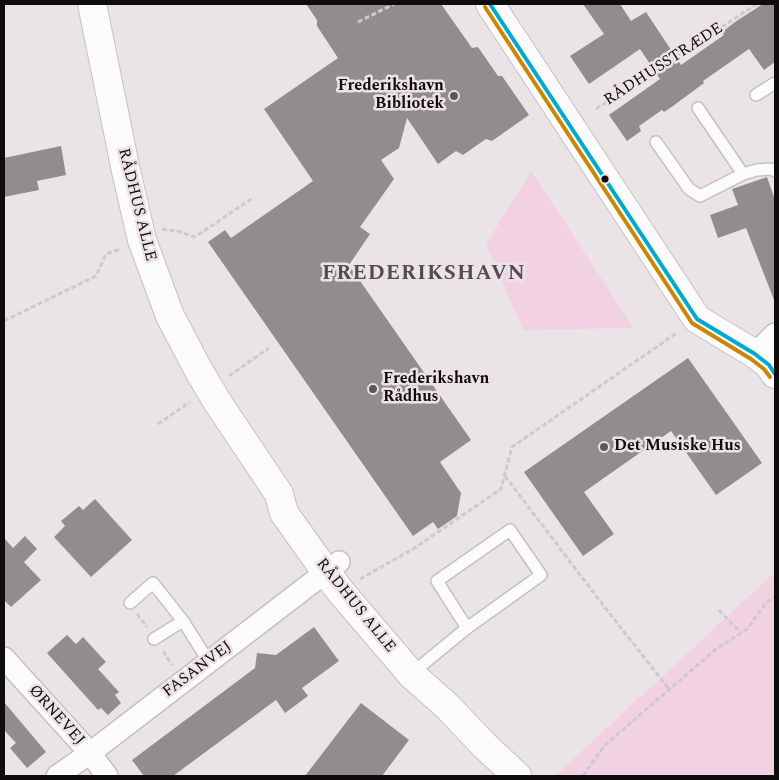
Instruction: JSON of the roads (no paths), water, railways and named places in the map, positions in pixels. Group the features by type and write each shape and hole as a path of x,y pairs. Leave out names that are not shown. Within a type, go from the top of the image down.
{"street":[{"name":"RÅDHUS ALLE","path":"92,4 142,240 170,316 198,371 279,494 284,512 339,572 448,707 484,746 517,776"},
{"path":"490,4 697,319 755,354 769,365 775,374"},
{"path":"755,354 775,334"},
{"name":"FASANVEJ","path":"57,776 209,662 339,572"},
{"name":"ØRNEVEJ","path":"4,658 90,753 107,776"}],"lane":[{"path":"756,95 775,83"},
{"path":"698,108 743,174"},
{"path":"656,142 689,189 700,196 743,174 757,170 771,169 775,171"},
{"path":"416,669 467,628 541,574 510,530 438,581 467,628"},
{"path":"130,603 153,583 183,621 209,662"},
{"path":"154,639 183,621"}],"place":[{"name":"Frederikshavn Bibliotek","path":"454,96"},
{"name":"Frederikshavn Rådhus","path":"373,389"},
{"name":"Det Musiske Hus","path":"604,447"}],"district":[{"name":"FREDERIKSHAVN","path":"424,275"}]}
